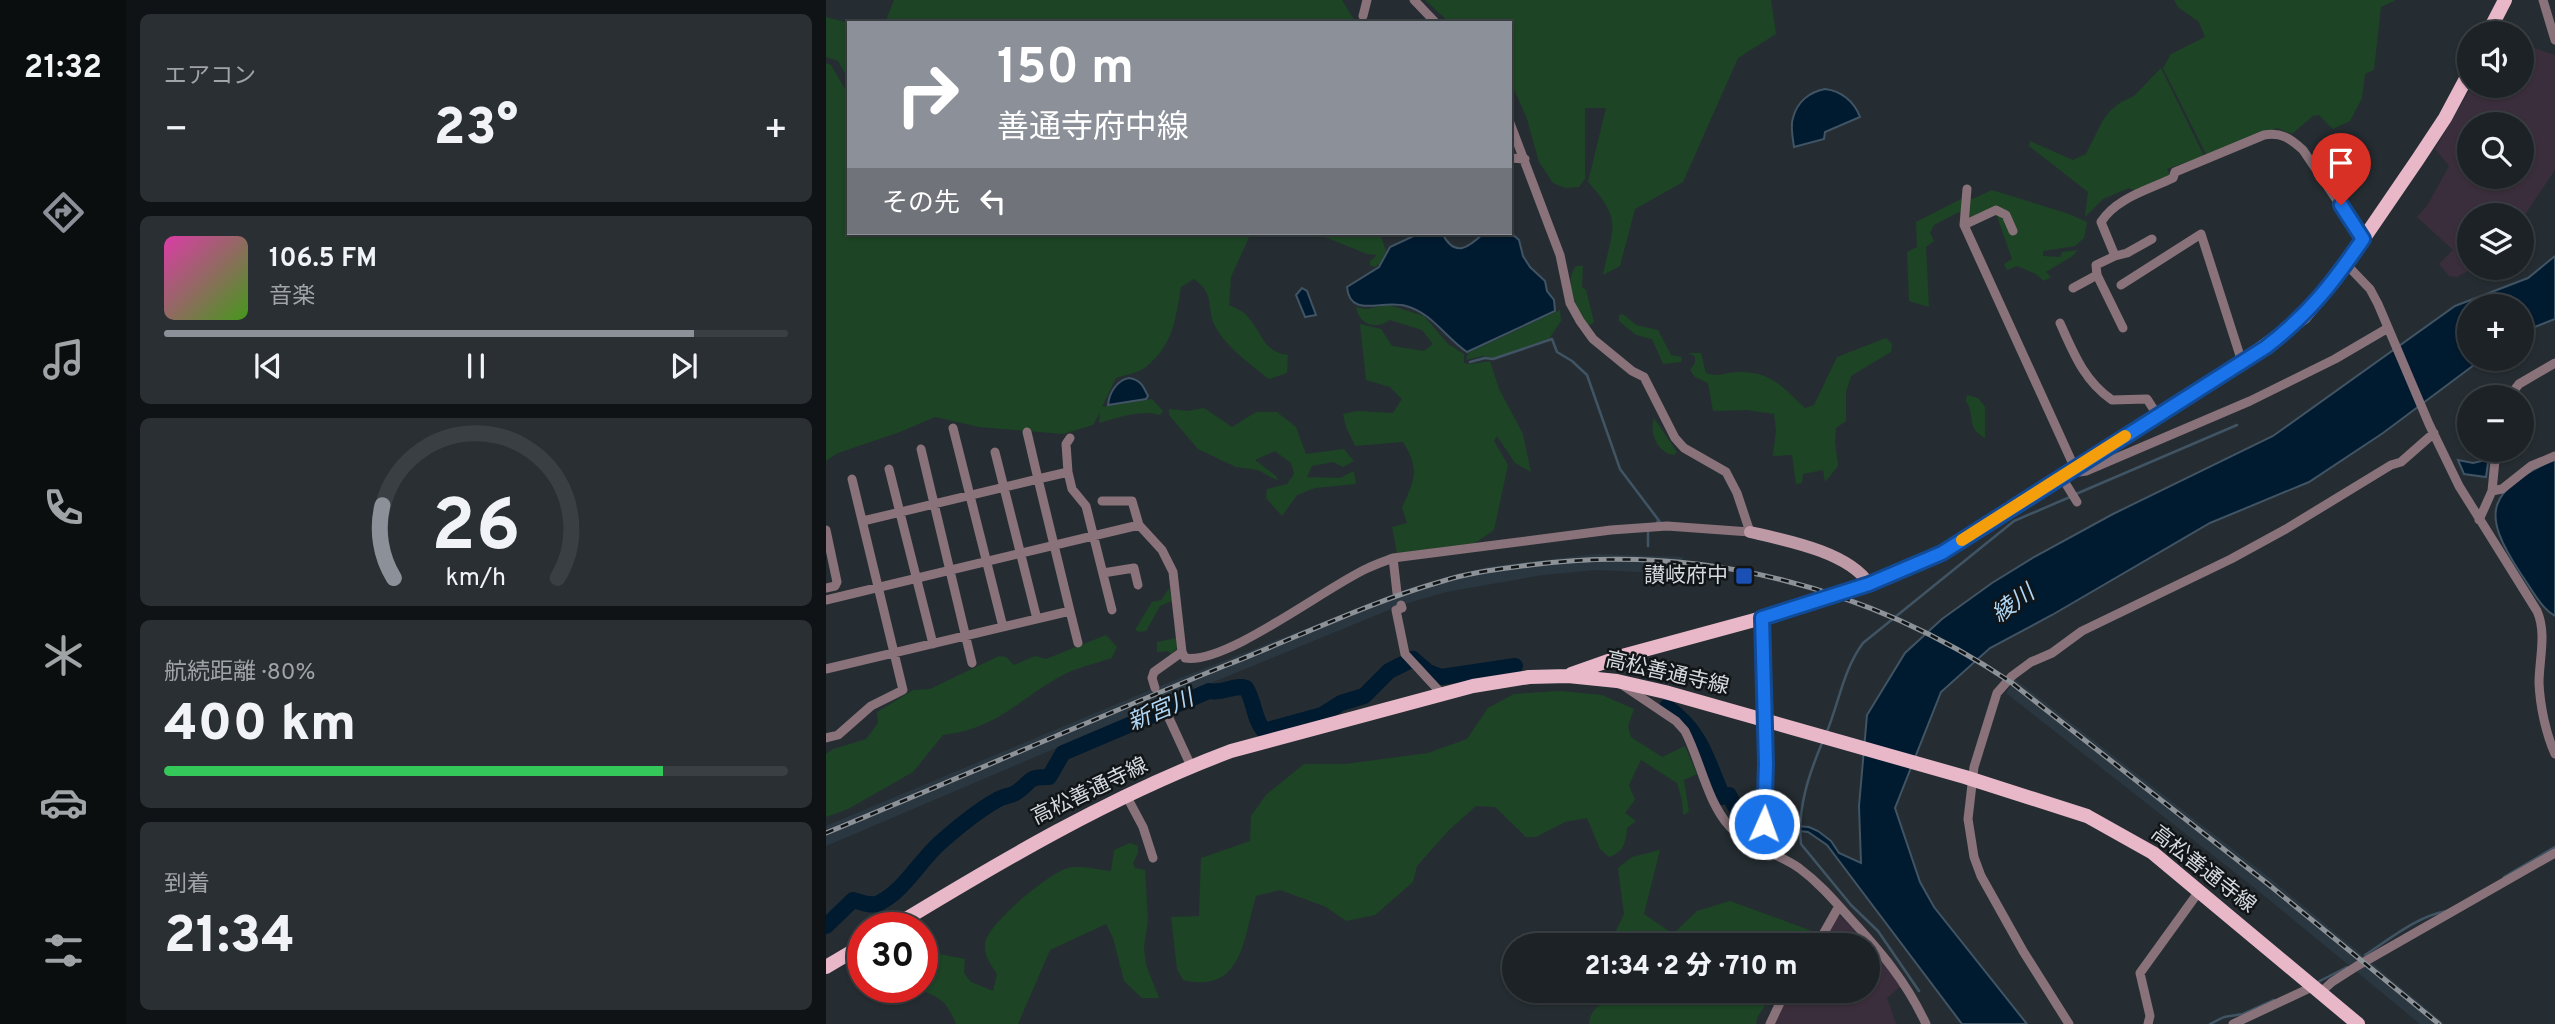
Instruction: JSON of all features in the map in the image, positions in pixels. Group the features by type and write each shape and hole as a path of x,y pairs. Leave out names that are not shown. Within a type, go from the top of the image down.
{"main road":[{"path":"2494,21 2505,0"},
{"path":"1568,676 1615,658 1762,618 1869,584 1942,553 2242,362 2304,317 2346,264 2445,118 2457,96"},
{"path":"1615,658 1611,666 1617,681"},
{"name":"高松善通寺線","path":"917,912 1009,856 1086,815 1191,766 1244,748 1442,694 1507,680 1568,676 1617,681 1734,711 1969,778 2087,816 2153,853 2358,1024"},
{"path":"826,967 847,955"}],"street":[{"path":"1363,16 1367,0"},
{"path":"1414,0 1434,21"},
{"path":"2543,0 2555,40"},
{"path":"1512,128 1560,255 1570,303 1580,321 1593,340 1632,372 1644,377 1675,438 1684,448 1726,472 1737,493 1750,532"},
{"path":"2115,256 2101,222 2108,212 2127,199 2173,178 2175,172 2264,135 2278,133 2292,139 2304,150 2363,239"},
{"path":"1512,158 1525,159"},
{"path":"1967,189 1964,225 2074,467 2079,472 2250,401 2389,329"},
{"path":"1964,225 1996,210 2006,215 2013,231"},
{"path":"2122,285 2201,234 2242,362"},
{"path":"2123,328 2097,275 2096,265 2127,253 2152,239"},
{"path":"2346,264 2370,289 2459,486 2540,616 2539,683 2555,754"},
{"path":"2073,288 2097,275"},
{"path":"2060,323 2085,375 2106,396 2112,400 2147,399 2158,416"},
{"path":"2518,385 2555,363"},
{"path":"953,428 1003,627"},
{"path":"2069,1024 2023,951 1981,876 1974,857 1968,820 1969,778 1997,693 2012,676 2031,662 2052,653 2082,631 2231,559 2391,465 2402,462 2431,429"},
{"path":"1027,432 1078,643"},
{"path":"1070,438 1066,444 1072,489 1086,506 1112,610"},
{"path":"921,449 972,663"},
{"path":"995,452 1037,619"},
{"path":"2492,491 2501,489 2531,466 2555,456"},
{"path":"2479,520 2492,491 2495,462"},
{"path":"889,469 933,644"},
{"path":"863,521 1068,472"},
{"path":"2061,476 2074,497"},
{"path":"826,738 838,735 871,706 903,690 852,480"},
{"path":"1102,501 1132,501 1139,526 1162,550 1172,572 1182,652 1185,658 1197,660 1266,628 1366,568 1393,558 1625,529 1667,526 1750,532 1795,543 1837,558 1856,568 1869,584"},
{"path":"826,600 1139,526"},
{"path":"826,530 837,582 835,586 826,588"},
{"path":"1393,558 1397,593"},
{"path":"1103,573 1134,568 1138,586"},
{"path":"1401,605 1402,608 1396,610 1405,654 1442,694"},
{"path":"826,669 1070,611"},
{"path":"1762,618 1766,764 1763,850"},
{"path":"1156,688 1153,672 1182,652"},
{"path":"1617,681 1675,721 1685,731 1719,812 1744,842 1794,865 1816,881 1874,944 1911,992 1926,1024"},
{"path":"1164,708 1191,766"},
{"path":"1127,797 1143,827 1153,858"},
{"path":"2233,1024 2317,990 2555,853"},
{"path":"2148,1024 2150,1016 2140,973 2200,890"},
{"path":"1824,933 1839,905"},
{"path":"1770,1024 1780,1003"}],"shaded area":[{"path":"2534,48 2555,55 2555,170 2533,203 2457,203 2457,277 2449,276 2439,264 2453,250 2417,217 2427,206 2449,166 2435,149 2465,98 2534,98"},
{"path":"1596,554 1683,557 1682,574 1596,570 1543,575 1446,592 1401,605 826,846 826,826 1155,688 1397,593 1487,567"},
{"path":"2015,679 2271,879 2445,1024 2420,1024 2261,893 2006,693"},
{"path":"1839,915 1857,933 1828,933"},
{"path":"1880,959 1901,986 1887,998 1896,1024 1773,1024 1784,1003 1880,1003"}],"green space":[{"path":"894,0 1342,0 1355,21 886,21"},
{"path":"1425,0 1771,0 1776,34 1738,58 1683,182 1635,209 1620,266 1603,275 1612,235 1611,216 1607,206 1588,182 1606,108 1585,108 1585,179 1579,187 1565,188 1553,183 1539,162 1527,119 1512,85 1512,21 1448,21"},
{"path":"2174,0 2394,1 2381,7 2374,70 2365,74 2362,98 2350,121 2333,129 2319,115 2313,116 2292,134 2277,128 2207,156 2163,68 2171,54 2205,37 2199,22 2178,7"},
{"path":"826,17 847,22 847,77 838,61 826,57"},
{"path":"826,63 831,65 847,93 847,235 1250,235 1231,277 1229,305 1246,315 1268,346 1288,355 1287,373 1269,379 1220,335 1213,321 1206,291 1194,279 1181,287 1175,320 1163,349 1144,368 1116,378 1102,407 1152,399 1163,411 1160,415 1137,414 1099,423 1100,412 1093,425 1063,434 979,427 935,417 838,453 826,461"},
{"path":"2161,68 2204,156 2167,169 2170,175 2135,191 2129,188 2103,199 2085,217 2088,192 2029,146 2030,141 2073,160 2086,154 2111,110 2134,96"},
{"path":"1992,190 2087,222 2084,238 2075,246 2043,251 2043,256 2060,257 2062,252 2078,250 2046,272 2051,277 2044,281 2036,274 2017,266 2007,270 2004,264 2012,259 1997,216 1981,212 1968,219 1959,212 1934,225 1930,233 1934,241 1926,247 1929,307 1909,301 1907,252 1917,247 1916,222 1961,199 1972,199"},
{"path":"1320,235 1381,235 1386,251 1382,262 1375,267 1370,265 1370,261 1377,255 1367,254"},
{"path":"1576,266 1583,266 1582,287 1586,290 1594,322 1588,327 1571,289 1572,273"},
{"path":"1389,305 1424,316 1448,344 1464,354 1464,363 1490,361 1499,389 1523,434 1531,472 1515,463 1497,436 1494,441 1508,465 1494,530 1475,543 1397,553 1392,527 1407,523 1402,507 1413,482 1412,460 1403,442 1355,446 1346,427 1343,414 1357,411 1393,413 1402,399 1390,387 1366,380 1360,324 1381,329 1392,346 1424,351 1433,344 1422,330 1390,320 1379,325 1364,322 1356,307 1366,309"},
{"path":"1560,310 1561,321 1549,339 1493,358 1482,356 1466,360 1468,353"},
{"path":"1623,314 1636,325 1658,330 1671,355 1682,357 1681,362 1663,364 1652,339 1636,335 1619,321 1619,315"},
{"path":"1886,338 1892,344 1891,352 1851,376 1846,392 1846,421 1836,428 1838,466 1825,482 1823,470 1803,474 1802,483 1796,484 1792,455 1773,456 1776,430 1774,414 1747,410 1713,411 1708,383 1695,377 1690,370 1695,363 1695,357 1689,353 1701,353 1706,373 1760,374 1776,382 1805,408 1814,405 1837,357"},
{"path":"1967,395 1978,398 1985,407 1985,438 1975,430 1966,401"},
{"path":"1204,408 1232,427 1256,412 1277,412 1296,427 1306,454 1344,449 1354,461 1343,467 1333,462 1312,466 1307,477 1340,478 1354,471 1356,484 1315,488 1297,495 1282,516 1266,498 1267,489 1287,484 1294,474 1291,463 1275,451 1255,460 1276,476 1278,481 1258,470 1236,467 1198,449 1169,415 1169,409 1188,411"},
{"path":"1654,418 1677,452 1674,455 1663,450 1656,441"},
{"path":"1169,588 1172,601 1160,606 1146,631 1135,630 1152,602 1161,600"},
{"path":"1106,635 1117,647 1112,658 1065,674 980,726 943,735 913,772 848,809 826,817 826,754 833,749 866,739 878,723 877,712 913,690 930,689 999,656 1006,657 1014,665 1035,656 1046,659"},
{"path":"1176,638 1177,648 1171,654 1168,651 1157,652 1157,642"},
{"path":"1560,691 1602,695 1634,709 1628,726 1631,737 1662,757 1685,746 1697,774 1684,780 1689,812 1683,815 1677,783 1641,760 1629,785 1635,800 1625,813 1636,821 1627,828 1621,849 1609,857 1600,849 1587,818 1565,822 1536,837 1526,837 1495,807 1476,806 1449,830 1417,866 1413,882 1375,915 1346,921 1326,907 1280,890 1256,896 1243,945 1229,971 1218,979 1203,982 1183,980 1177,969 1171,917 1199,916 1201,858 1250,841 1251,816 1266,795 1304,764 1345,764 1428,753 1467,739 1488,708 1514,694"},
{"path":"1130,843 1138,846 1133,863 1135,868 1145,870 1148,920 1144,947 1146,965 1159,998 1142,998 1124,981 1113,938 1106,924 1050,950 1018,1024 956,1024 948,1008 938,998 938,954 965,959 964,973 971,982 993,991 997,974 987,957 985,944 996,925 1020,901 1059,872 1073,867 1111,871 1114,850"},
{"path":"1660,850 1644,914 1672,933 1615,933 1624,914 1618,868 1632,857"},
{"path":"1730,901 1815,932 1674,933 1697,911"},
{"path":"1605,1003 1767,1003 1756,1024 1589,1024 1593,1011"}],"water":[{"path":"1825,89 1846,98 1860,117 1825,132 1824,139 1794,147 1792,125 1797,107 1809,95"},
{"path":"1512,234 1519,240 1523,256 1530,267 1545,281 1547,291 1554,300 1555,311 1467,352 1415,309 1397,304 1361,305 1349,297 1347,287 1379,267 1390,247 1416,235 1443,235 1457,248 1473,243 1482,235"},
{"path":"2555,256 2555,319 2534,327 2534,294 2486,294 2523,280 2534,280 2534,273"},
{"path":"1302,288 1307,291 1316,315 1305,317 1296,295"},
{"name":"綾川","path":"2457,305 2457,371 2466,371 2383,433 2309,482 2210,523 1990,648 1941,692 1895,808 1920,882 1934,907 2027,1024 1962,1024 1827,845 1808,832 1771,828 1772,824 1809,827 1831,841 1839,853 1861,863 1859,806 1867,715 1905,653 1942,619 2034,557 2113,514 2273,436"},
{"path":"1129,378 1141,384 1148,396 1146,399 1108,405 1114,388"},
{"path":"2555,459 2555,616 2536,597 2508,552 2499,534 2496,518 2497,505 2504,493 2516,482"},
{"path":"2459,462 2488,463 2486,477 2464,474"}],"waterway":[{"path":"1470,362 1493,359 1552,339 1557,352 1587,375 1620,469 1660,522 1657,522"},
{"path":"2076,494 2237,425"},
{"path":"1826,734 1846,675 1863,643 2014,521 2070,497"},
{"path":"1648,530 1648,546"},
{"name":"新宮川","path":"826,926 853,900 866,904 879,903 897,891 933,850 954,831 975,814 999,799 1015,793 1033,779 1049,777 1063,753 1209,691 1246,688 1264,731 1322,715 1341,703 1364,696 1389,671 1413,659 1428,672 1441,677 1515,666"},
{"name":"新宮川","path":"1667,707 1696,737 1723,797 1729,795 1746,821 1752,825 1790,828"},
{"path":"1822,743 1805,792 1801,844 1851,905 1878,931 1919,991"},
{"path":"2504,877 2555,847"},
{"path":"2365,955 2414,923 2447,911"},
{"path":"2318,982 2347,967"},
{"path":"2210,1024 2224,1017 2243,1014 2274,1000"}],"railway":[{"path":"826,833 1333,621 1443,581 1497,569 1594,560 1657,561 1720,567 1782,580 1842,598 1901,621 1957,649 2012,683 2268,884 2439,1024"}],"slow traffic":[{"path":"1962,540 2125,436"}],"place":[{"name":"讃岐府中","path":"1744,576"}],"route":[{"path":"1764,824 1766,764 1762,618 1894,575 1942,553 2266,347 2304,317 2336,279 2363,239 2341,205"}]}
